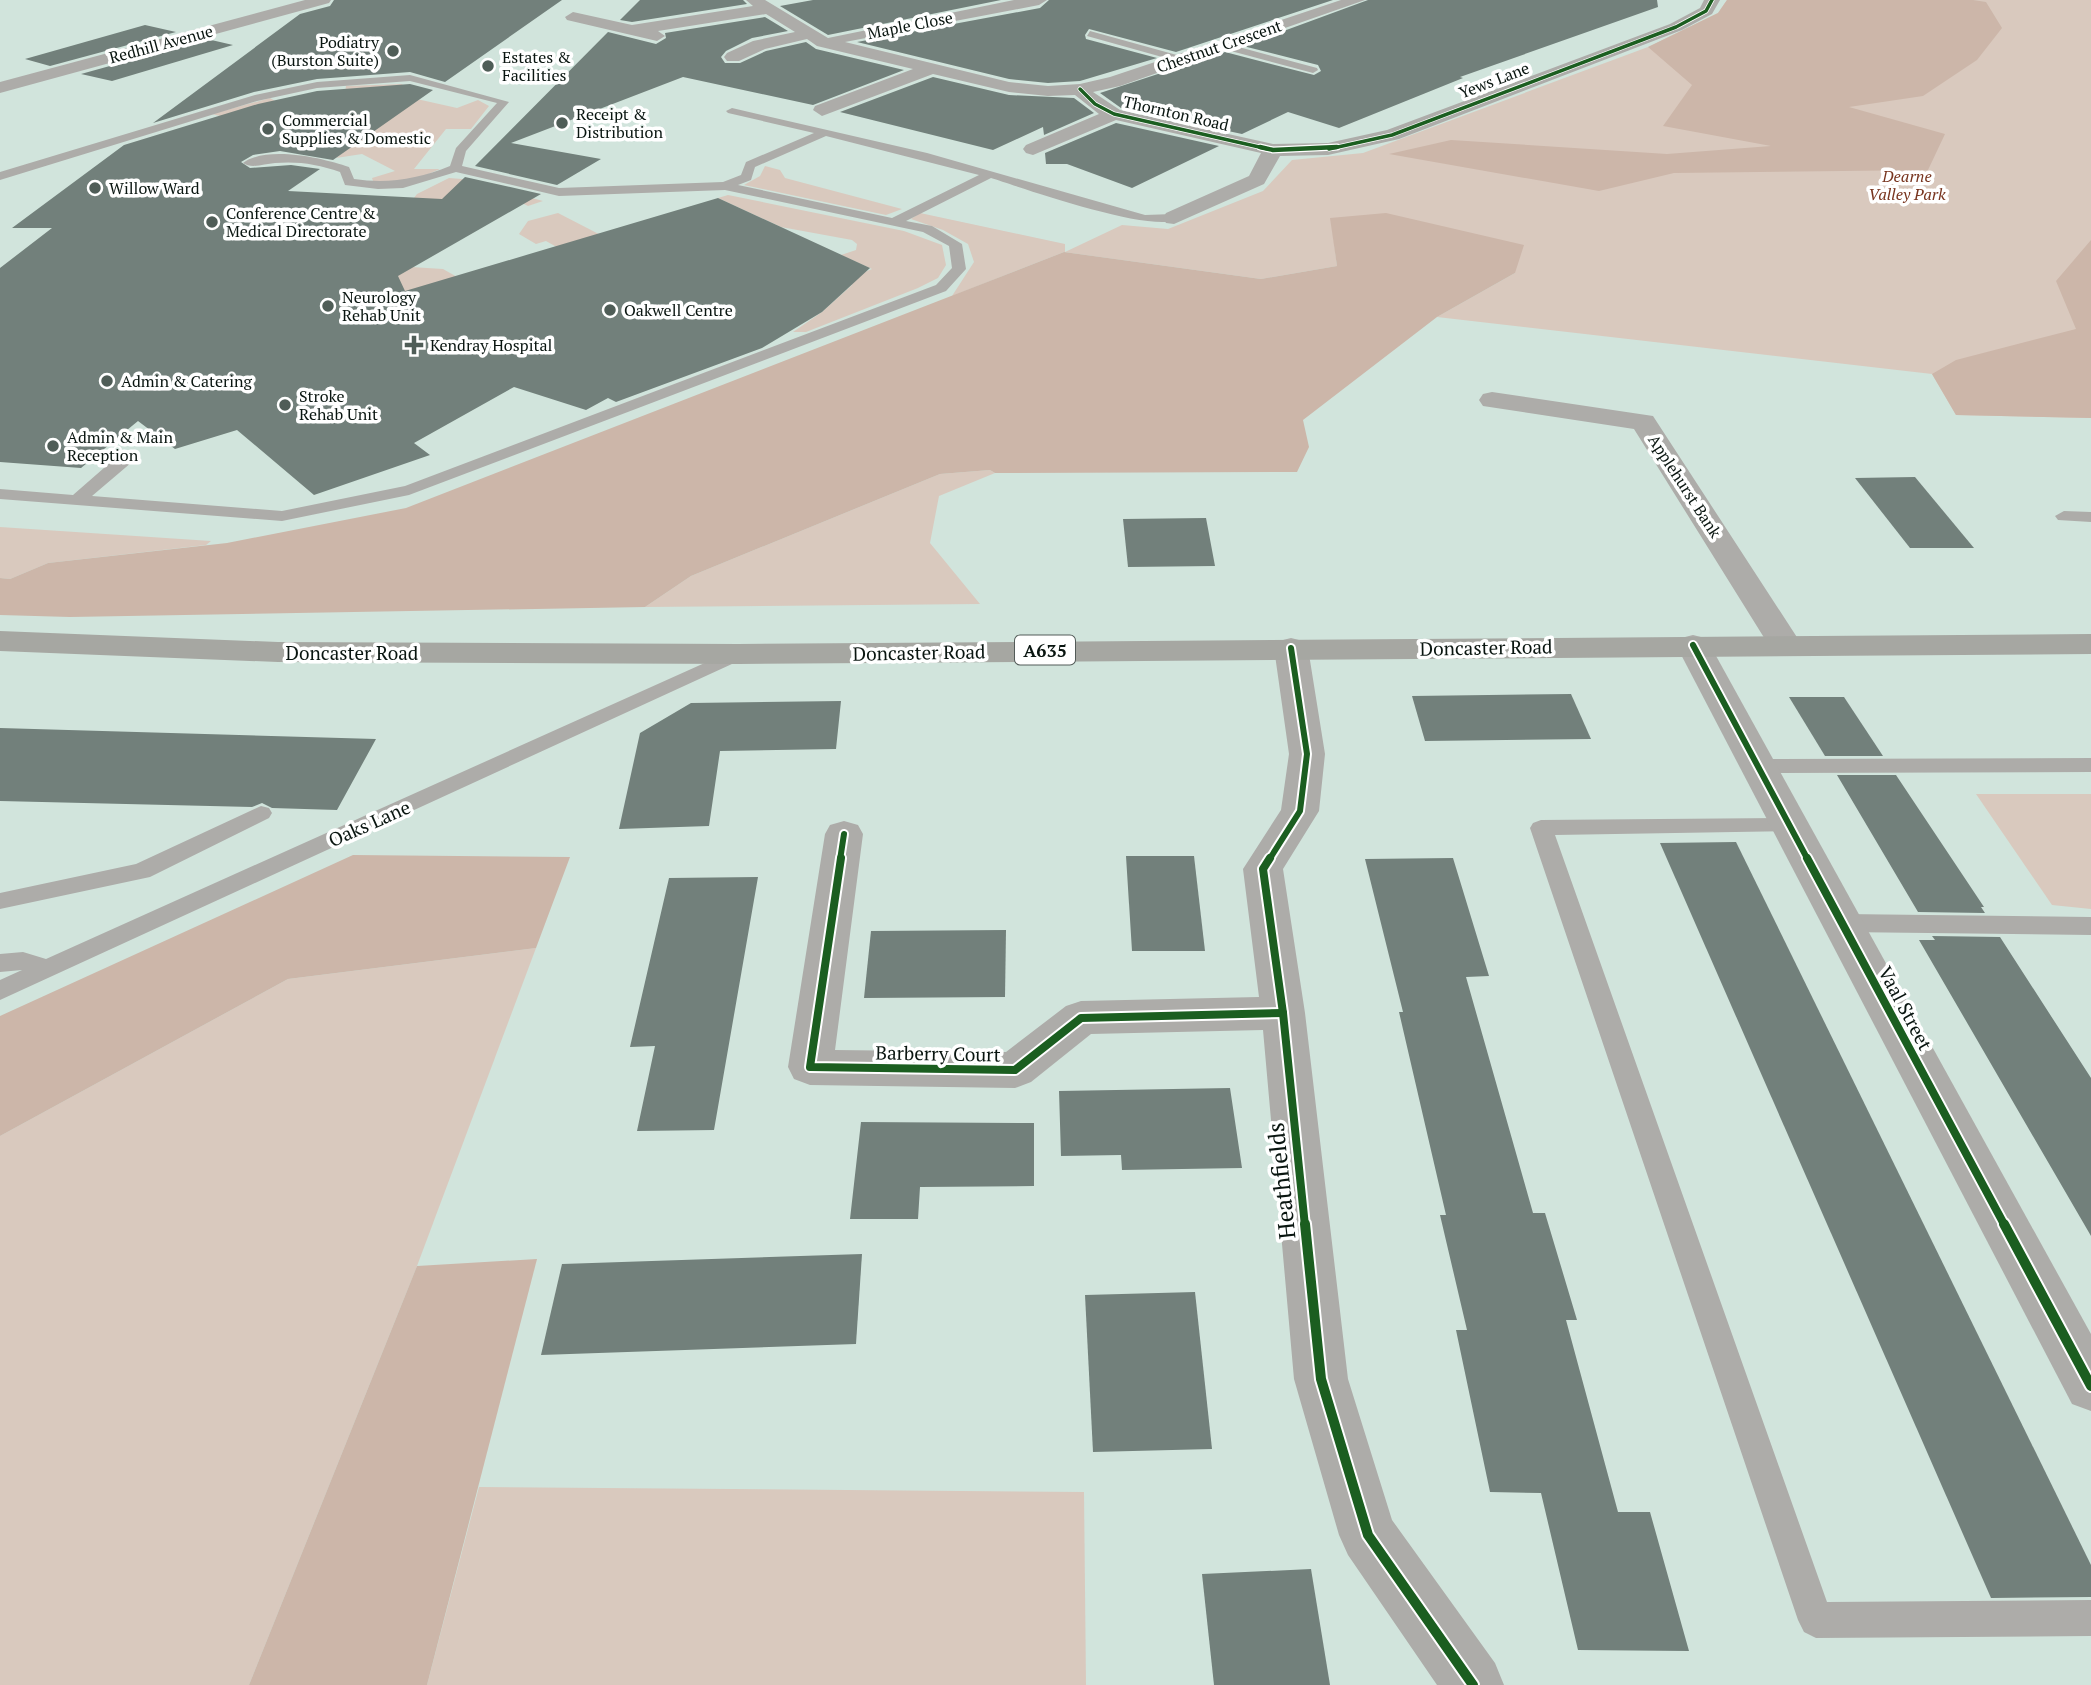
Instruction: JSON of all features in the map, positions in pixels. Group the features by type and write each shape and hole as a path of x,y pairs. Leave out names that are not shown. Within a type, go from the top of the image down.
{"highway":[{"name":"Doncaster Road","path":"0,640 278,652 738,654 2091,644"}],"street":[{"name":"Redhill Avenue","path":"0,88 323,0"},
{"name":"Maple Close","path":"815,38 1039,0"},
{"name":"Chestnut Crescent","path":"1080,89 1114,82 1357,0"},
{"name":"Yews Lane","path":"1273,150 1328,149 1392,135 1676,27 1706,11 1712,0"},
{"path":"634,30 760,5 815,38 1009,87 1080,89"},
{"path":"573,17 669,39"},
{"path":"764,64 726,59 759,45 815,38"},
{"path":"822,110 932,68"},
{"name":"Thornton Road","path":"1080,89 1095,104 1114,114 1273,150"},
{"name":"Thornton Road","path":"1032,149 1114,114"},
{"path":"1174,218 1256,180 1273,150"},
{"name":"Applehurst Bank","path":"1492,400 1643,422 1785,645"},
{"name":"Vaal Street","path":"1693,645 2091,1386"},
{"name":"Heathfields","path":"1291,648 1307,754 1300,811 1262,869 1283,1013 1321,1379 1368,1535 1473,1685"},
{"name":"Barberry Court","path":"844,834 810,1067 1015,1070 1081,1018 1283,1013"}],"lane":[{"path":"1090,34 1180,59"},
{"path":"1220,45 1313,70"},
{"path":"0,176 255,98 317,85 410,78 504,102 460,150 455,168"},
{"path":"732,111 923,155 1144,219 1174,218"},
{"path":"724,186 747,177 750,166 824,133"},
{"path":"0,494 282,516 409,490 941,288 959,269 955,244 927,229 724,186 559,192 455,168 424,183 377,187 349,181 345,170 310,158 278,157 249,163"},
{"path":"894,222 988,175"},
{"path":"77,500 126,458"},
{"path":"2064,516 2091,517"},
{"name":"Oaks Lane","path":"0,991 738,654"},
{"path":"1760,766 2091,765"},
{"path":"0,901 142,871 261,813"},
{"path":"1792,826 1541,828 1816,1620 2091,1618"},
{"path":"1843,923 2091,926"},
{"path":"0,963 23,961 47,969"}],"green space":[{"name":"Dearne Valley Park","path":"1727,0 2091,0 2091,418 1956,415 1932,374 1437,317 1515,273 1331,218 1337,266 1261,279 1064,252 952,296 974,262 968,244 943,230 911,219 920,213 1065,244 1065,252 1122,225 1168,229 1263,191 1292,160 1363,153 1648,47 1718,13"},
{"path":"403,84 390,93 457,108 478,100 489,106 471,129 446,129 414,169 440,169 407,180 373,181 372,178 395,171 362,154 336,158 349,148 212,114 270,98 282,105 345,94 346,86"},
{"path":"765,166 780,170 785,178 902,209 886,215 744,185 760,176"},
{"path":"449,178 462,179 543,201 528,206 518,201 403,212 417,194"},
{"path":"728,195 904,231 942,245 946,265 938,278 918,288 806,332 793,332 822,312 852,285 845,280 872,269 841,255 856,250 857,244 852,240 781,227 718,198"},
{"path":"558,213 622,246 578,259 546,241 536,244 519,234 528,221"},
{"path":"379,265 443,269 466,282 393,302"},
{"path":"990,470 995,473 939,496 930,543 980,604 645,607 691,576 940,474"},
{"path":"0,527 211,541 206,545 48,563 10,579 0,578"},
{"path":"1976,794 2091,794 2091,909 2052,905"},
{"path":"536,948 417,1266 249,1685 0,1685 0,1136 288,979"},
{"path":"479,1487 1084,1492 1086,1685 427,1685"}],"shaded area":[{"path":"1727,0 1973,0 1986,2 2002,28 1977,60 1923,96 1849,107 1945,134 1928,170 1674,173 1599,191 1389,154 1451,140 1667,154 1771,146 1663,126 1692,85 1648,47 1718,13"},
{"path":"1386,213 1524,245 1515,273 1437,317 1303,420 1309,447 1297,472 995,473 990,470 940,474 691,576 645,607 70,617 0,615 0,578 10,579 48,563 227,543 406,508 1064,252 1261,279 1337,266 1330,218"},
{"path":"2091,240 2091,418 1956,415 1932,374 1956,360 2076,329 2056,281"},
{"path":"353,855 570,857 536,948 288,979 0,1136 0,1016"},
{"path":"537,1259 427,1685 249,1685 417,1266"}],"building":[{"path":"334,0 562,0 445,82 410,72 317,79 254,92 153,123 300,14 330,6"},
{"path":"640,0 743,0 747,4 632,22 620,20"},
{"path":"813,0 1001,0 828,35 780,6"},
{"path":"1049,0 1333,0 1176,52 1089,29 1085,35 1086,39 1157,58 1080,81 1048,83 1009,79 857,42 1040,8"},
{"path":"1368,0 1657,0 1658,7 1460,77 1463,78 1339,128 1288,112 1242,134 1121,108 1100,93 1225,52 1314,75 1321,71 1318,65 1243,46"},
{"path":"765,17 788,31 752,38 726,51 721,57 725,63 740,63 766,51 806,42 816,49 904,70 813,105 683,77 511,143 601,159 557,185 475,166 608,32 656,44 666,38 665,33"},
{"path":"145,25 176,32 50,66 25,59"},
{"path":"207,39 233,45 112,81 81,74"},
{"path":"933,77 1009,95 1074,98 1094,113 1044,135 1043,127 993,150 840,112"},
{"path":"410,84 433,90 333,160 280,151 253,155 241,162 250,168 291,165 320,169 288,191 442,199 465,177 541,194 398,276 405,291 718,198 870,268 822,312 762,348 616,402 608,398 586,410 514,387 414,443 430,455 314,495 237,430 175,449 138,421 81,468 0,462 0,268 52,228 12,228 124,145 258,104 317,91"},
{"path":"1116,123 1219,146 1132,188 1067,164 1046,164 1045,153"},
{"path":"1915,477 1974,548 1910,548 1855,478"},
{"path":"1206,518 1215,566 1128,567 1123,519"},
{"path":"1571,694 1591,739 1425,741 1412,696"},
{"path":"1789,697 1844,697 1883,756 1825,756"},
{"path":"841,701 836,749 720,751 709,826 619,829 640,733 691,703"},
{"path":"0,728 376,739 337,810 272,808 262,803 252,807 0,801"},
{"path":"1837,775 1896,775 1984,907 1981,907 1985,913 1918,912"},
{"path":"1736,842 2091,1565 2091,1597 1991,1598 1660,843"},
{"path":"1126,856 1194,856 1205,951 1132,951"},
{"path":"1453,858 1489,976 1466,977 1533,1213 1545,1213 1577,1320 1566,1320 1618,1512 1650,1512 1689,1651 1578,1650 1541,1493 1490,1492 1456,1330 1467,1330 1440,1215 1446,1215 1399,1012 1403,1012 1365,859"},
{"path":"758,877 714,1130 637,1131 655,1046 630,1047 669,878"},
{"path":"1006,930 1005,997 864,998 871,931"},
{"path":"1932,936 2000,937 2091,1078 2091,1236 1919,940 1935,940"},
{"path":"1230,1088 1242,1168 1122,1170 1121,1155 1061,1156 1059,1091"},
{"path":"861,1122 1034,1123 1034,1186 920,1187 918,1219 850,1219"},
{"path":"862,1254 856,1344 541,1355 562,1264"},
{"path":"1195,1292 1212,1449 1093,1452 1085,1295"},
{"path":"1311,1569 1330,1685 1214,1685 1202,1574"}],"cycle path":[{"path":"1080,89 1095,104 1114,114 1273,150 1328,149 1392,135 1676,27 1706,11 1712,0"},
{"path":"1693,645 2091,1386"},
{"path":"1291,648 1307,754 1300,811 1263,869 1283,1013 1321,1379 1368,1535 1473,1685"},
{"path":"844,834 810,1067 1015,1070 1081,1018 1283,1013"}],"place":[{"name":"Podiatry (Burston Suite)","path":"393,51"},
{"name":"Estates & Facilities","path":"488,66"},
{"name":"Receipt & Distribution","path":"562,123"},
{"name":"Commercial Supplies & Domestic","path":"268,129"},
{"name":"Willow Ward","path":"95,188"},
{"name":"Conference Centre & Medical Directorate","path":"212,222"},
{"name":"Neurology Rehab Unit","path":"328,306"},
{"name":"Oakwell Centre","path":"610,310"},
{"name":"Kendray Hospital","path":"414,345"},
{"name":"Admin & Catering","path":"107,381"},
{"name":"Stroke Rehab Unit","path":"285,405"},
{"name":"Admin & Main Reception","path":"53,446"}]}
